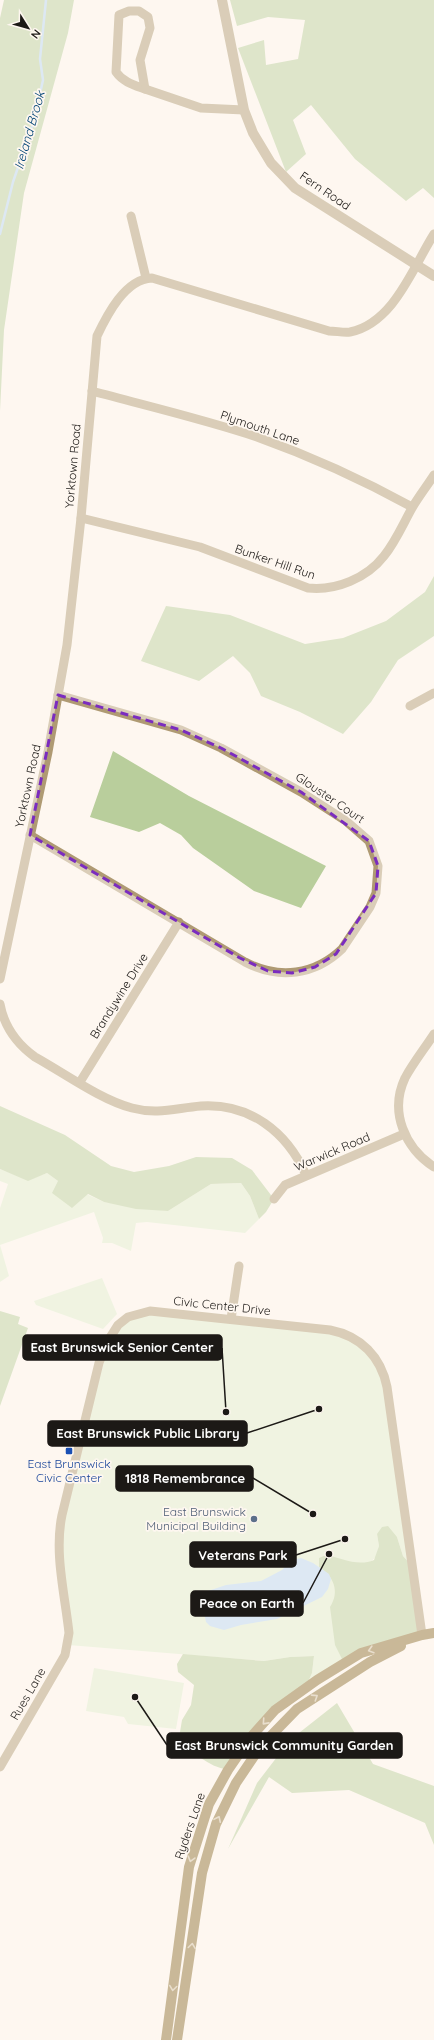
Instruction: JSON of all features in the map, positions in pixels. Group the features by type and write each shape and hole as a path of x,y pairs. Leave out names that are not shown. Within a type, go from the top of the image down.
{"main road":[{"name":"Ryders Lane","path":"166,2040 189,1867 209,1804 228,1770 250,1738 275,1710 317,1680 360,1653 422,1635 434,1633"},
{"name":"Ryders Lane","path":"177,2040 202,1873 216,1824 236,1783 261,1746 297,1709 370,1662 422,1635"}],"street":[{"name":"Fern Road","path":"222,0 244,110 261,148 271,163 295,188 434,276"},
{"path":"145,88 140,60 150,28 148,17 140,11 129,11 119,15 116,72 120,78 128,82 201,108 244,110"},
{"path":"131,216 146,278 160,280 329,331 349,332 364,326 385,311 395,300 434,234"},
{"name":"Yorktown Road","path":"0,979 67,645 81,518 97,336 110,310 123,294 141,280 146,278"},
{"name":"Plymouth Lane","path":"92,391 256,437 376,487 412,507"},
{"name":"Bunker Hill Run","path":"81,518 200,547 308,588 319,589 334,587 352,580 374,567 393,543 412,507 434,474"},
{"path":"410,706 434,693"},
{"name":"Glouster Court","path":"30,835 260,969 284,973 308,970 326,962 342,949 370,907 376,893 378,880 375,853 369,841 346,821 265,770 181,730 58,695"},
{"name":"Brandywine Drive","path":"80,1082 179,922"},
{"path":"0,1004 9,1030 24,1049 112,1101 144,1111 166,1112 212,1106 244,1112 263,1121 280,1135 294,1151 306,1175"},
{"path":"434,1034 406,1078 401,1091 399,1112 404,1134 415,1152 434,1167"},
{"name":"Warwick Road","path":"274,1199 285,1185 404,1134"},
{"path":"231,1319 239,1266"},
{"name":"Civic Center Drive","path":"65,1655 69,1633 59,1532 72,1472 99,1363 106,1344 118,1325 128,1317 150,1311 337,1332 362,1344 377,1359 388,1387 422,1635"},
{"name":"Rues Lane","path":"0,1766 65,1655"}],"highlighted area":[{"path":"58,695 181,730 221,748 301,792 369,841 378,866 376,893 336,954 315,967 292,973 268,971 240,958 30,835"}],"green space":[{"path":"4,0 74,0 68,33 24,193 4,330 0,411 0,18"},
{"path":"230,0 434,0 434,198 423,188 406,201 355,159 311,105 293,120 306,154 286,172 238,48 264,40 266,65 298,59 305,20 268,17 237,26"},
{"path":"434,576 434,636 398,660 371,702 343,734 300,712 261,696 250,673 233,656 199,681 141,661 166,606 230,615 305,644 343,638 386,621 425,592"},
{"path":"113,751 189,796 326,866 301,908 254,891 193,848 181,835 160,823 139,832 90,817"},
{"path":"0,1106 65,1135 111,1166 134,1172 169,1166 196,1157 232,1158 252,1170 274,1199 266,1212 259,1219 250,1196 241,1183 211,1184 168,1211 136,1209 104,1202 88,1194 72,1208 52,1193 58,1181 47,1173 28,1181 0,1169"},
{"path":"0,1169 28,1180 47,1173 58,1181 104,1202 168,1211 211,1184 241,1183 250,1196 259,1219 245,1233 147,1222 136,1223 131,1251 112,1243 102,1243 103,1238 94,1212 0,1245 0,1208 8,1184 0,1181"},
{"path":"0,1245 9,1276 0,1282"},
{"path":"102,1278 117,1314 103,1329 36,1305 34,1301"},
{"path":"0,1311 20,1317 18,1324 28,1328 0,1406"},
{"path":"139,1313 344,1334 380,1365 413,1567 403,1556 397,1537 377,1534 379,1546 376,1557 336,1594 335,1600 344,1663 305,1689 312,1673 314,1656 290,1657 264,1661 68,1645 60,1550 62,1515 112,1332"},
{"path":"388,1526 397,1537 403,1556 413,1567 422,1635 344,1663 335,1645 330,1607 335,1596 334,1585 328,1575 319,1567 319,1558 326,1555 362,1563 374,1560 379,1546 377,1534 382,1527"},
{"path":"183,1654 264,1661 290,1657 314,1656 312,1673 305,1689 275,1710 228,1770 207,1762 179,1738 182,1720 191,1705 194,1685 178,1672 177,1664"},
{"path":"94,1668 184,1683 176,1729 128,1724 124,1717 86,1711"},
{"path":"337,1703 373,1764 434,1786 434,1845 425,1823 349,1790 292,1793 269,1777 228,1849 257,1783 290,1740"}],"water":[{"path":"301,1558 313,1563 329,1574 331,1579 328,1589 322,1597 277,1619 241,1625 224,1630 210,1626 206,1622 204,1612 208,1591 226,1585 261,1581 282,1570 292,1560"}],"waterway":[{"name":"Ireland Brook","path":"0,234 13,182 34,121 43,80 40,59 46,0"}],"place":[{"name":"East Brunswick Public Library","path":"319,1409"},
{"name":"East Brunswick Senior Center","path":"226,1412"},
{"name":"East Brunswick Civic Center","path":"69,1451"},
{"name":"1818 Remembrance","path":"313,1514"},
{"name":"East Brunswick Municipal Building","path":"254,1519"},
{"name":"Veterans Park","path":"345,1539"},
{"name":"Peace on Earth","path":"329,1554"},
{"name":"East Brunswick Community Garden","path":"135,1697"}]}
